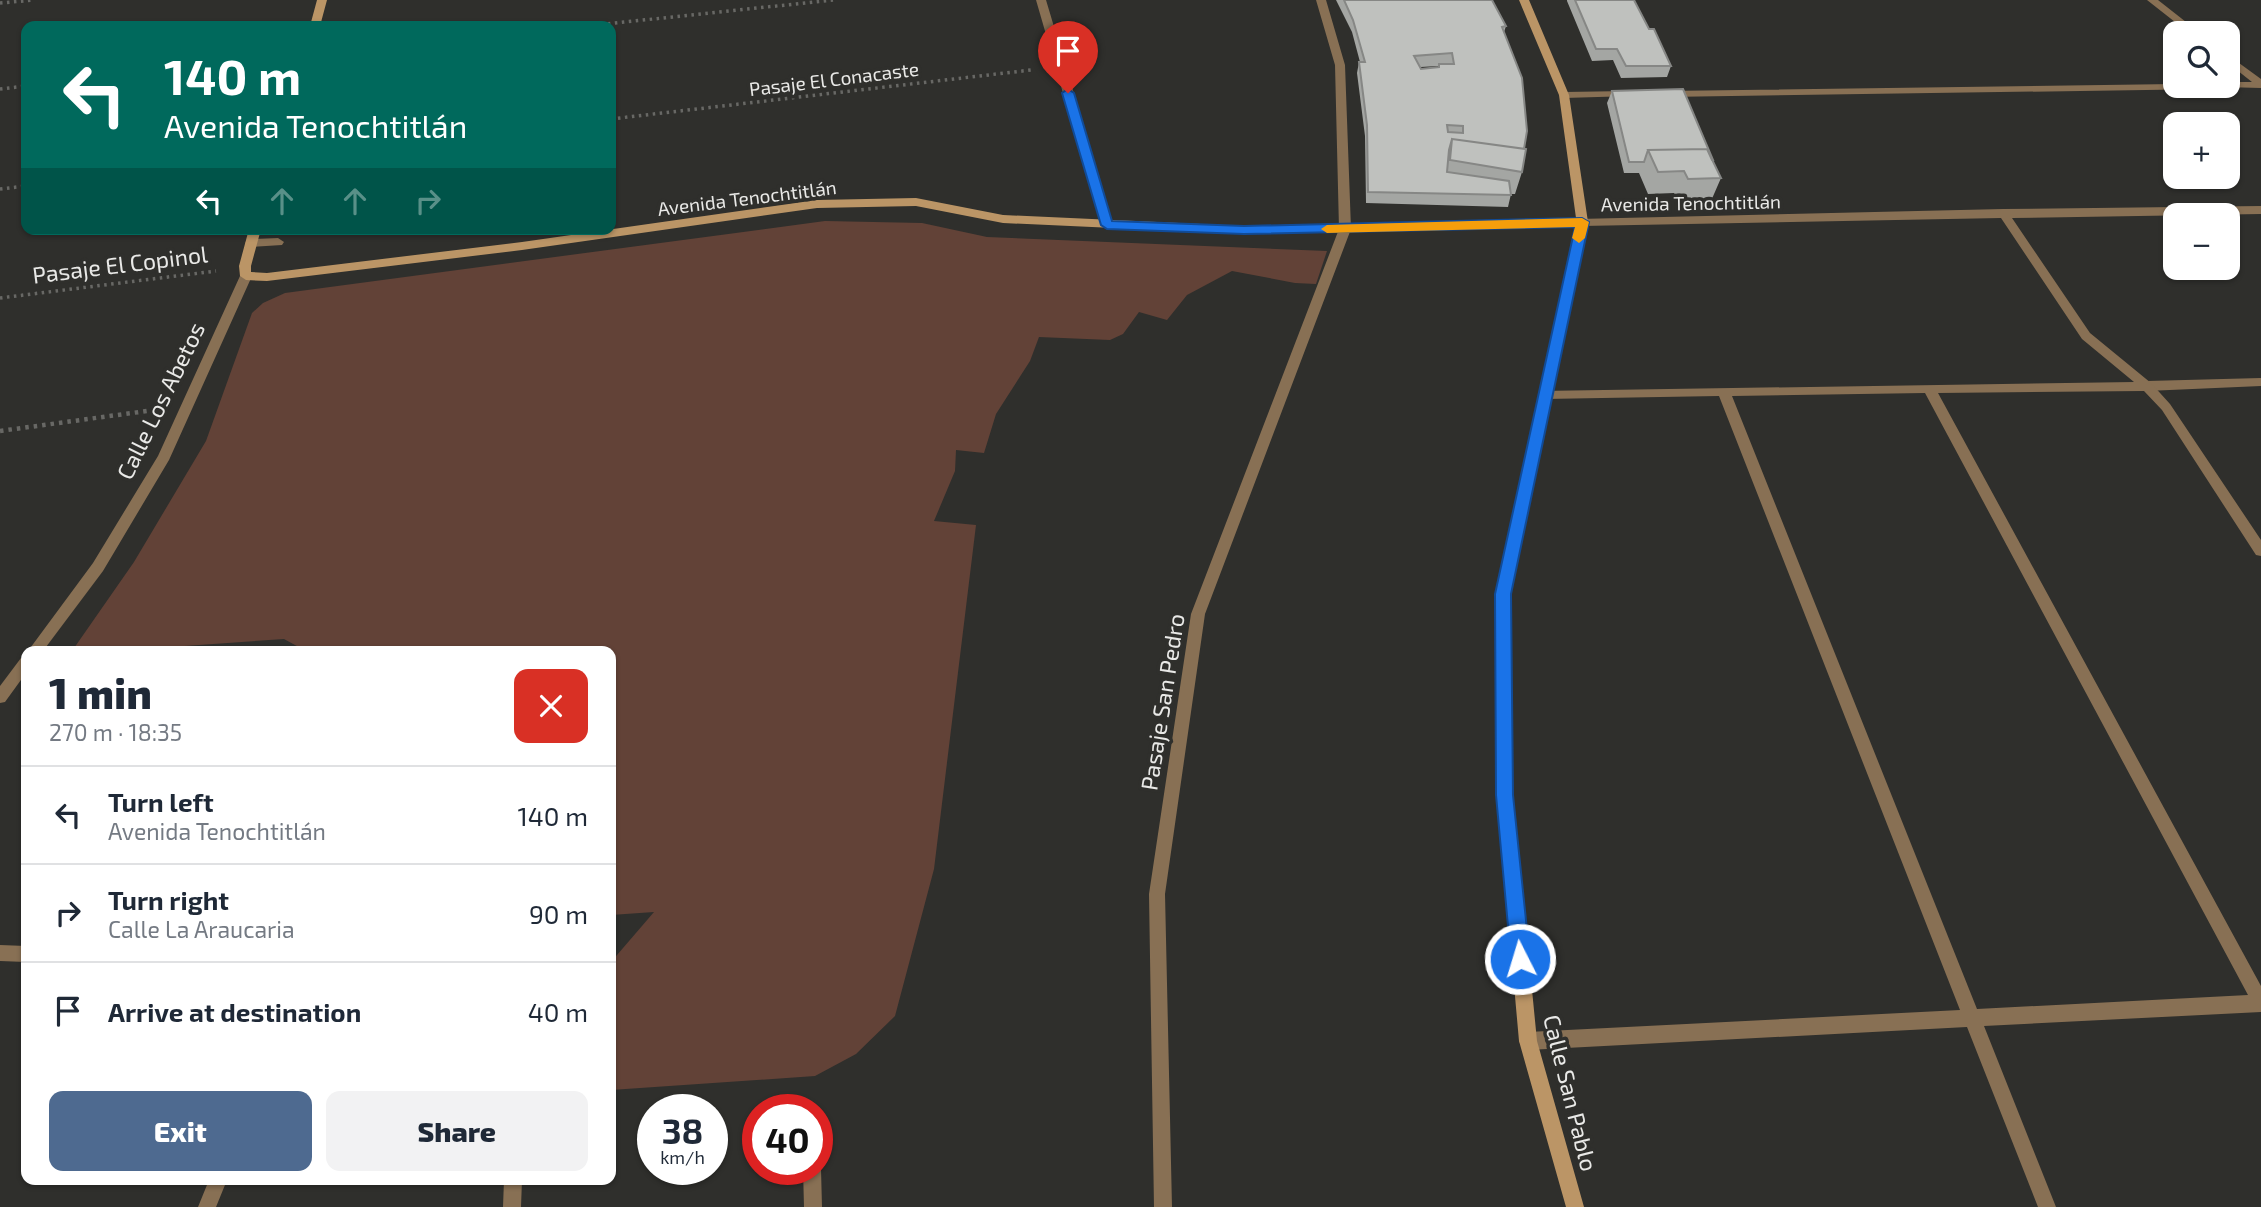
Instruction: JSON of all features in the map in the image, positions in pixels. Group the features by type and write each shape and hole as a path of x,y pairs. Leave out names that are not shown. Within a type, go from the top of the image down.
{"street":[{"path":"316,21 322,0"},
{"path":"1041,0 1107,225"},
{"path":"1321,0 1340,65 1345,229"},
{"name":"Calle San Pablo","path":"1524,0 1564,95 1582,222 1503,594 1505,795 1528,1041 1575,1207"},
{"path":"2152,0 2179,21"},
{"path":"2240,68 2261,85"},
{"path":"2240,86 2261,85"},
{"path":"1648,94 2163,87"},
{"path":"1564,95 1634,94"},
{"name":"Avenida Tenochtitlán","path":"616,233 817,204 916,202 1003,219 1244,230 2261,210"},
{"path":"2003,213 2086,335 2147,386 2166,407 2255,532 2261,551"},
{"name":"Pasaje San Pedro","path":"1164,1207 1157,894 1198,614 1345,229"},
{"name":"Calle Los Abetos","path":"39,646 98,567 164,457 245,271 253,235"},
{"name":"Avenida Tenochtitlán","path":"245,271 267,276 599,235"},
{"path":"251,243 278,242"},
{"path":"1544,394 2261,382"},
{"path":"1528,1041 2261,1003 1929,389"},
{"path":"1724,391 2047,1207"},
{"path":"0,697 21,669"},
{"path":"0,953 21,954"},
{"path":"207,1207 216,1185"},
{"path":"512,1207 513,1185"},
{"path":"812,1185 813,1207"}],"path":[{"path":"0,3 34,0"},
{"path":"616,23 833,0"},
{"name":"Pasaje El Conacaste","path":"616,118 1060,67"},
{"path":"0,89 21,87"},
{"path":"0,189 21,187"},
{"name":"Pasaje El Copinol","path":"0,298 245,271"},
{"path":"0,431 156,410"}],"shaded area":[{"path":"825,221 922,223 987,237 1327,251 1316,284 1295,283 1232,271 1187,295 1167,320 1139,312 1123,334 1110,340 1039,337 1030,361 996,414 984,453 956,450 955,471 934,521 976,525 934,869 895,1016 856,1054 815,1076 616,1090 616,956 654,912 616,915 616,646 297,646 284,639 185,646 75,646 134,562 206,441 252,313 263,303 285,293"}],"building":[{"path":"1344,0 1492,0 1506,26 1502,27 1522,78 1527,131 1524,149 1452,139 1447,172 1509,181 1511,195 1368,192 1367,125 1359,62 1365,62 1353,20","holes":["1452,53 1454,64 1439,64 1439,67 1421,69 1414,56","1447,125 1463,126 1463,133 1448,132"]},
{"path":"1575,0 1634,0 1649,29 1654,29 1671,66 1626,66 1617,49 1596,49"},
{"path":"1683,89 1713,160 1707,149 1648,150 1644,162 1629,162 1612,91"},
{"path":"1452,139 1526,149 1522,172 1450,160"},
{"path":"1707,149 1721,178 1688,179 1684,171 1658,172 1648,150"}],"slow traffic":[{"path":"1327,229 1582,222 1579,238"}],"route":[{"path":"1068,93 1107,225 1244,230 1582,222 1503,594 1505,795 1520,959"}]}
